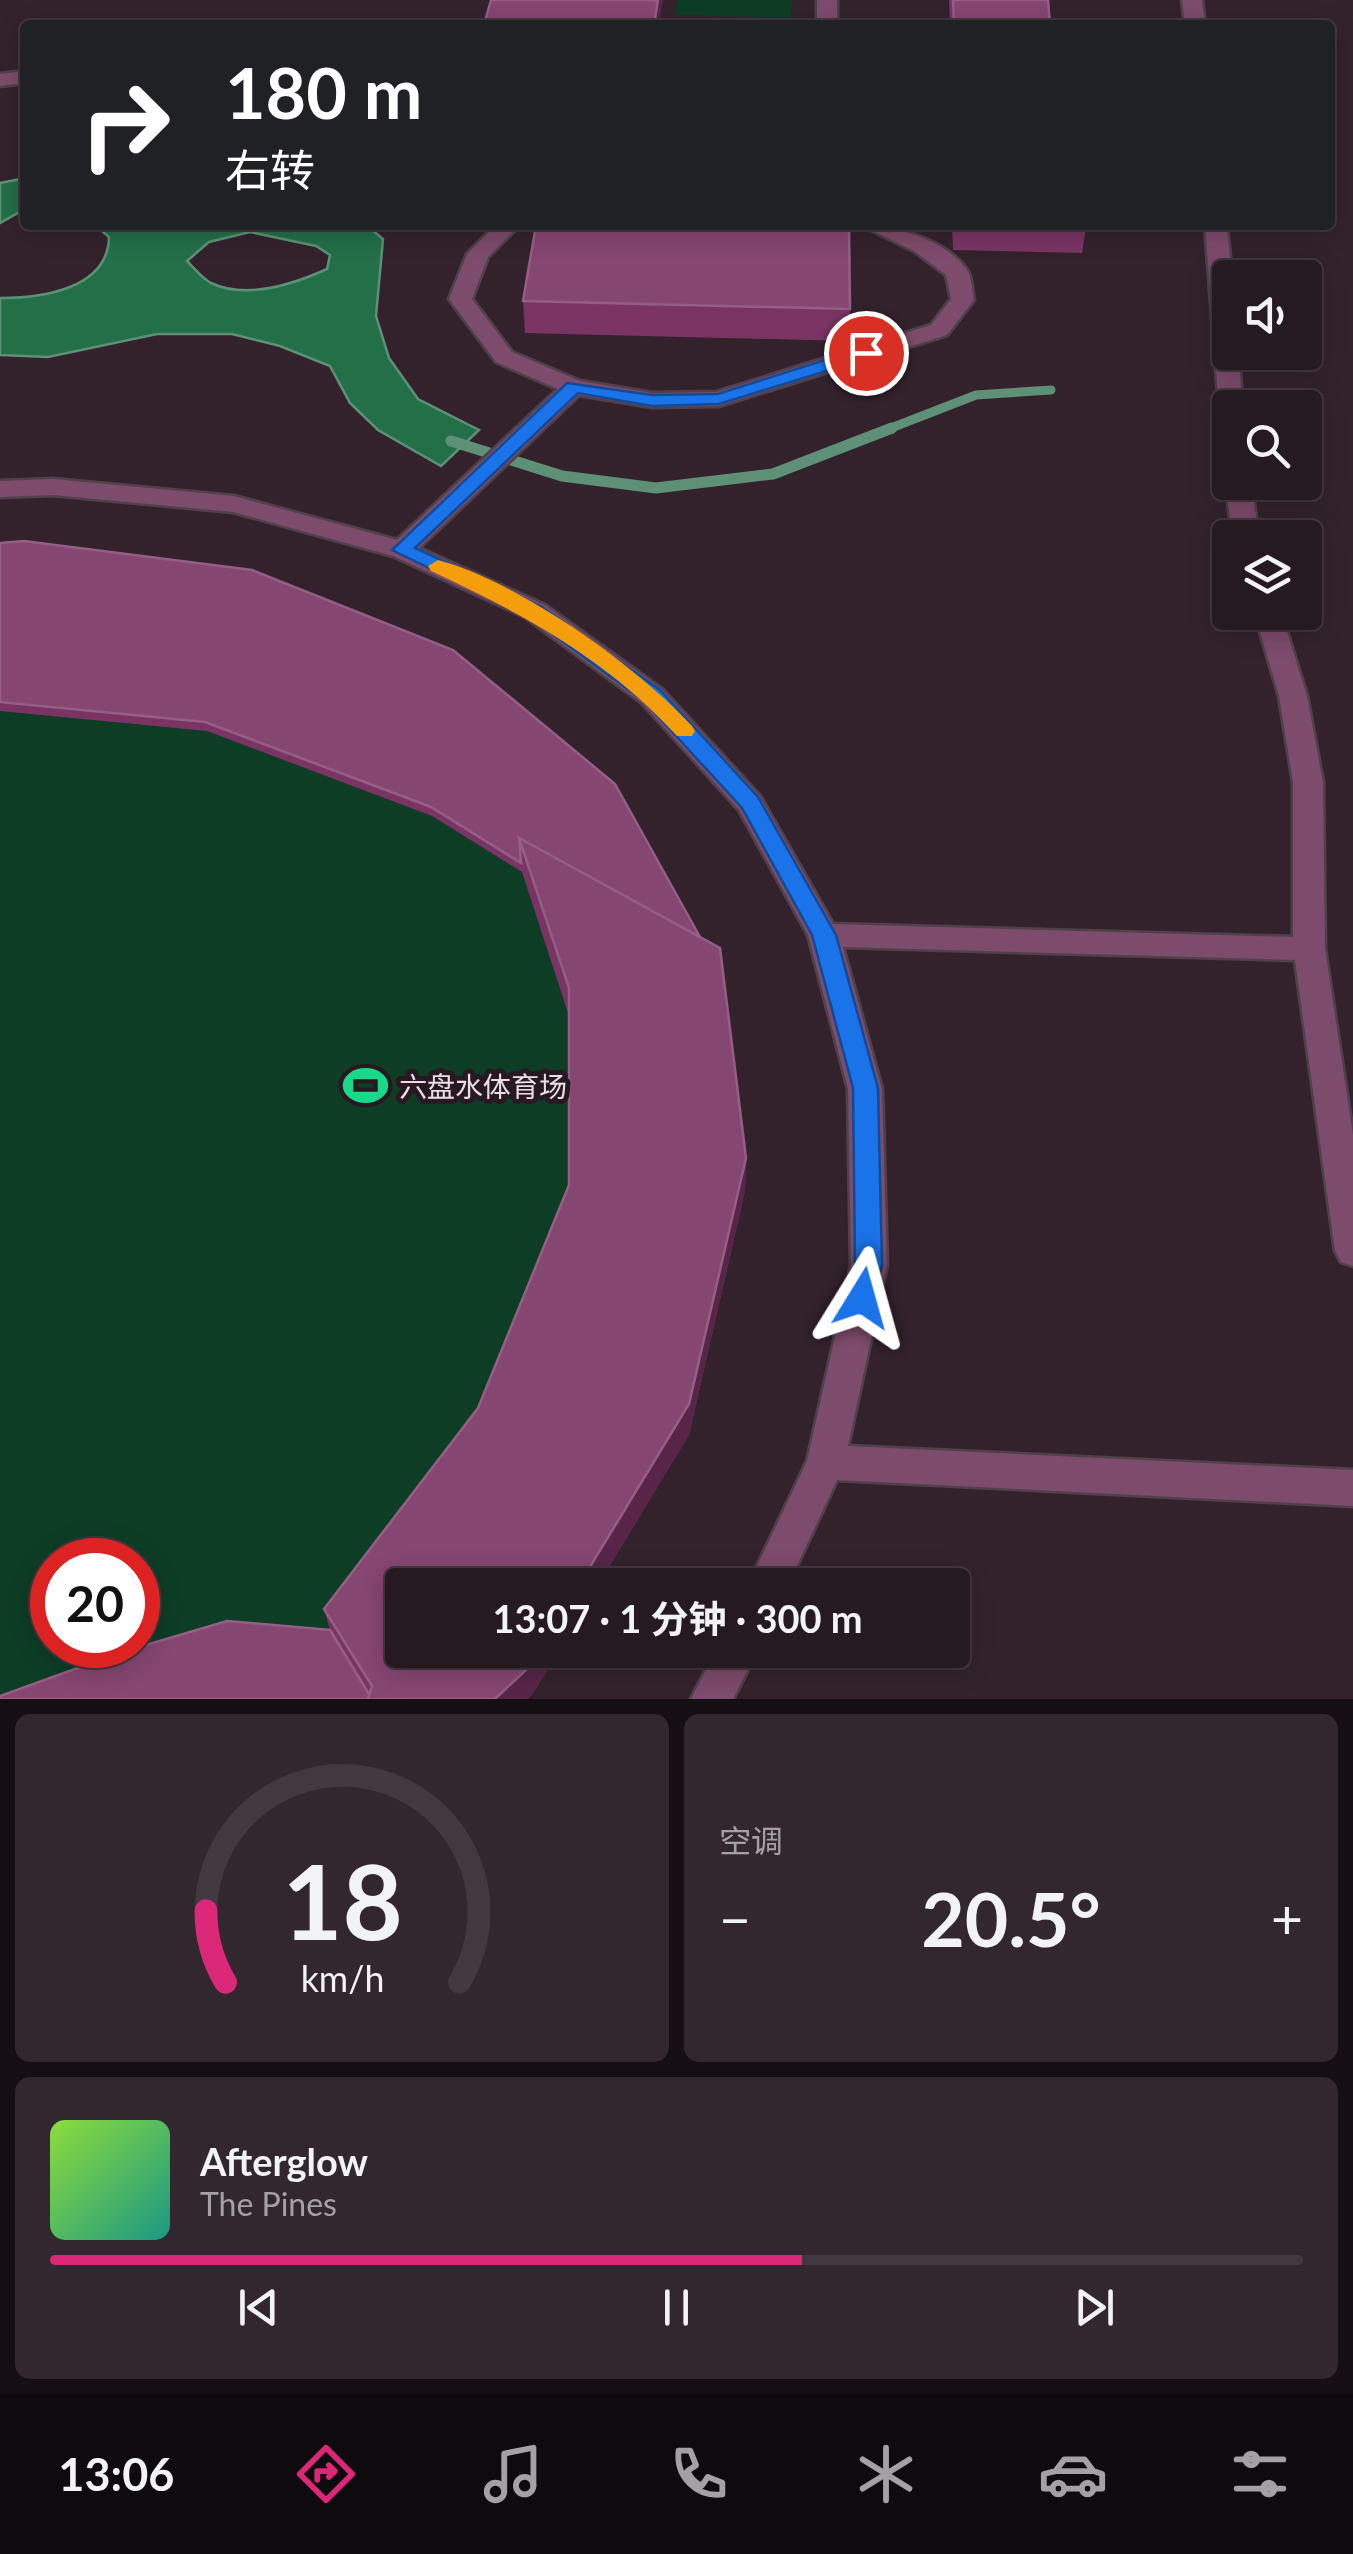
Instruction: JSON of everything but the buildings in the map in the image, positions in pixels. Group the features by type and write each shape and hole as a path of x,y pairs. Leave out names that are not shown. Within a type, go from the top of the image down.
{"street":[{"path":"503,230 478,254 460,299 504,357 574,387 652,400 719,399 939,330 963,300 957,272 922,246 884,230"},
{"path":"1216,230 1230,390"},
{"path":"402,550 574,387"},
{"path":"0,479 234,504 402,550 535,612 652,696 750,803 824,935 866,1088 868,1265 826,1462 776,1568"},
{"path":"0,489 54,486"},
{"path":"1273,630 1293,696 1308,782 1310,949 1353,1251"},
{"path":"824,935 1310,949"},
{"path":"826,1462 1353,1488"},
{"path":"711,1699 728,1668"}],"shaded area":[{"path":"677,0 792,0 791,18 675,15"},
{"path":"20,179 20,212 0,223 0,183"},
{"path":"101,230 372,230 383,239 376,316 389,358 418,399 479,430 441,466 378,430 350,403 330,366 280,346 232,334 157,334 48,357 0,355 0,298 35,296 70,287 85,279 106,255 109,237","holes":["250,232 316,246 330,255 327,269 285,285 255,290 211,283 187,261 209,242"]},
{"name":"六盘水体育场","path":"0,552 719,981 745,1191 689,1435 435,1568 385,1568 385,1652 0,1699"}],"waterway":[{"path":"886,430 976,395 1051,390"},
{"path":"451,441 562,476 656,488 773,474 892,428"}],"slow traffic":[{"path":"438,566 535,612 652,696 684,731"}],"place":[{"name":"六盘水体育场","path":"366,1086"}],"route":[{"path":"862,1298 868,1265 866,1088 824,935 750,803 652,696 535,612 402,550 574,387 652,400 719,399 866,353"}]}
